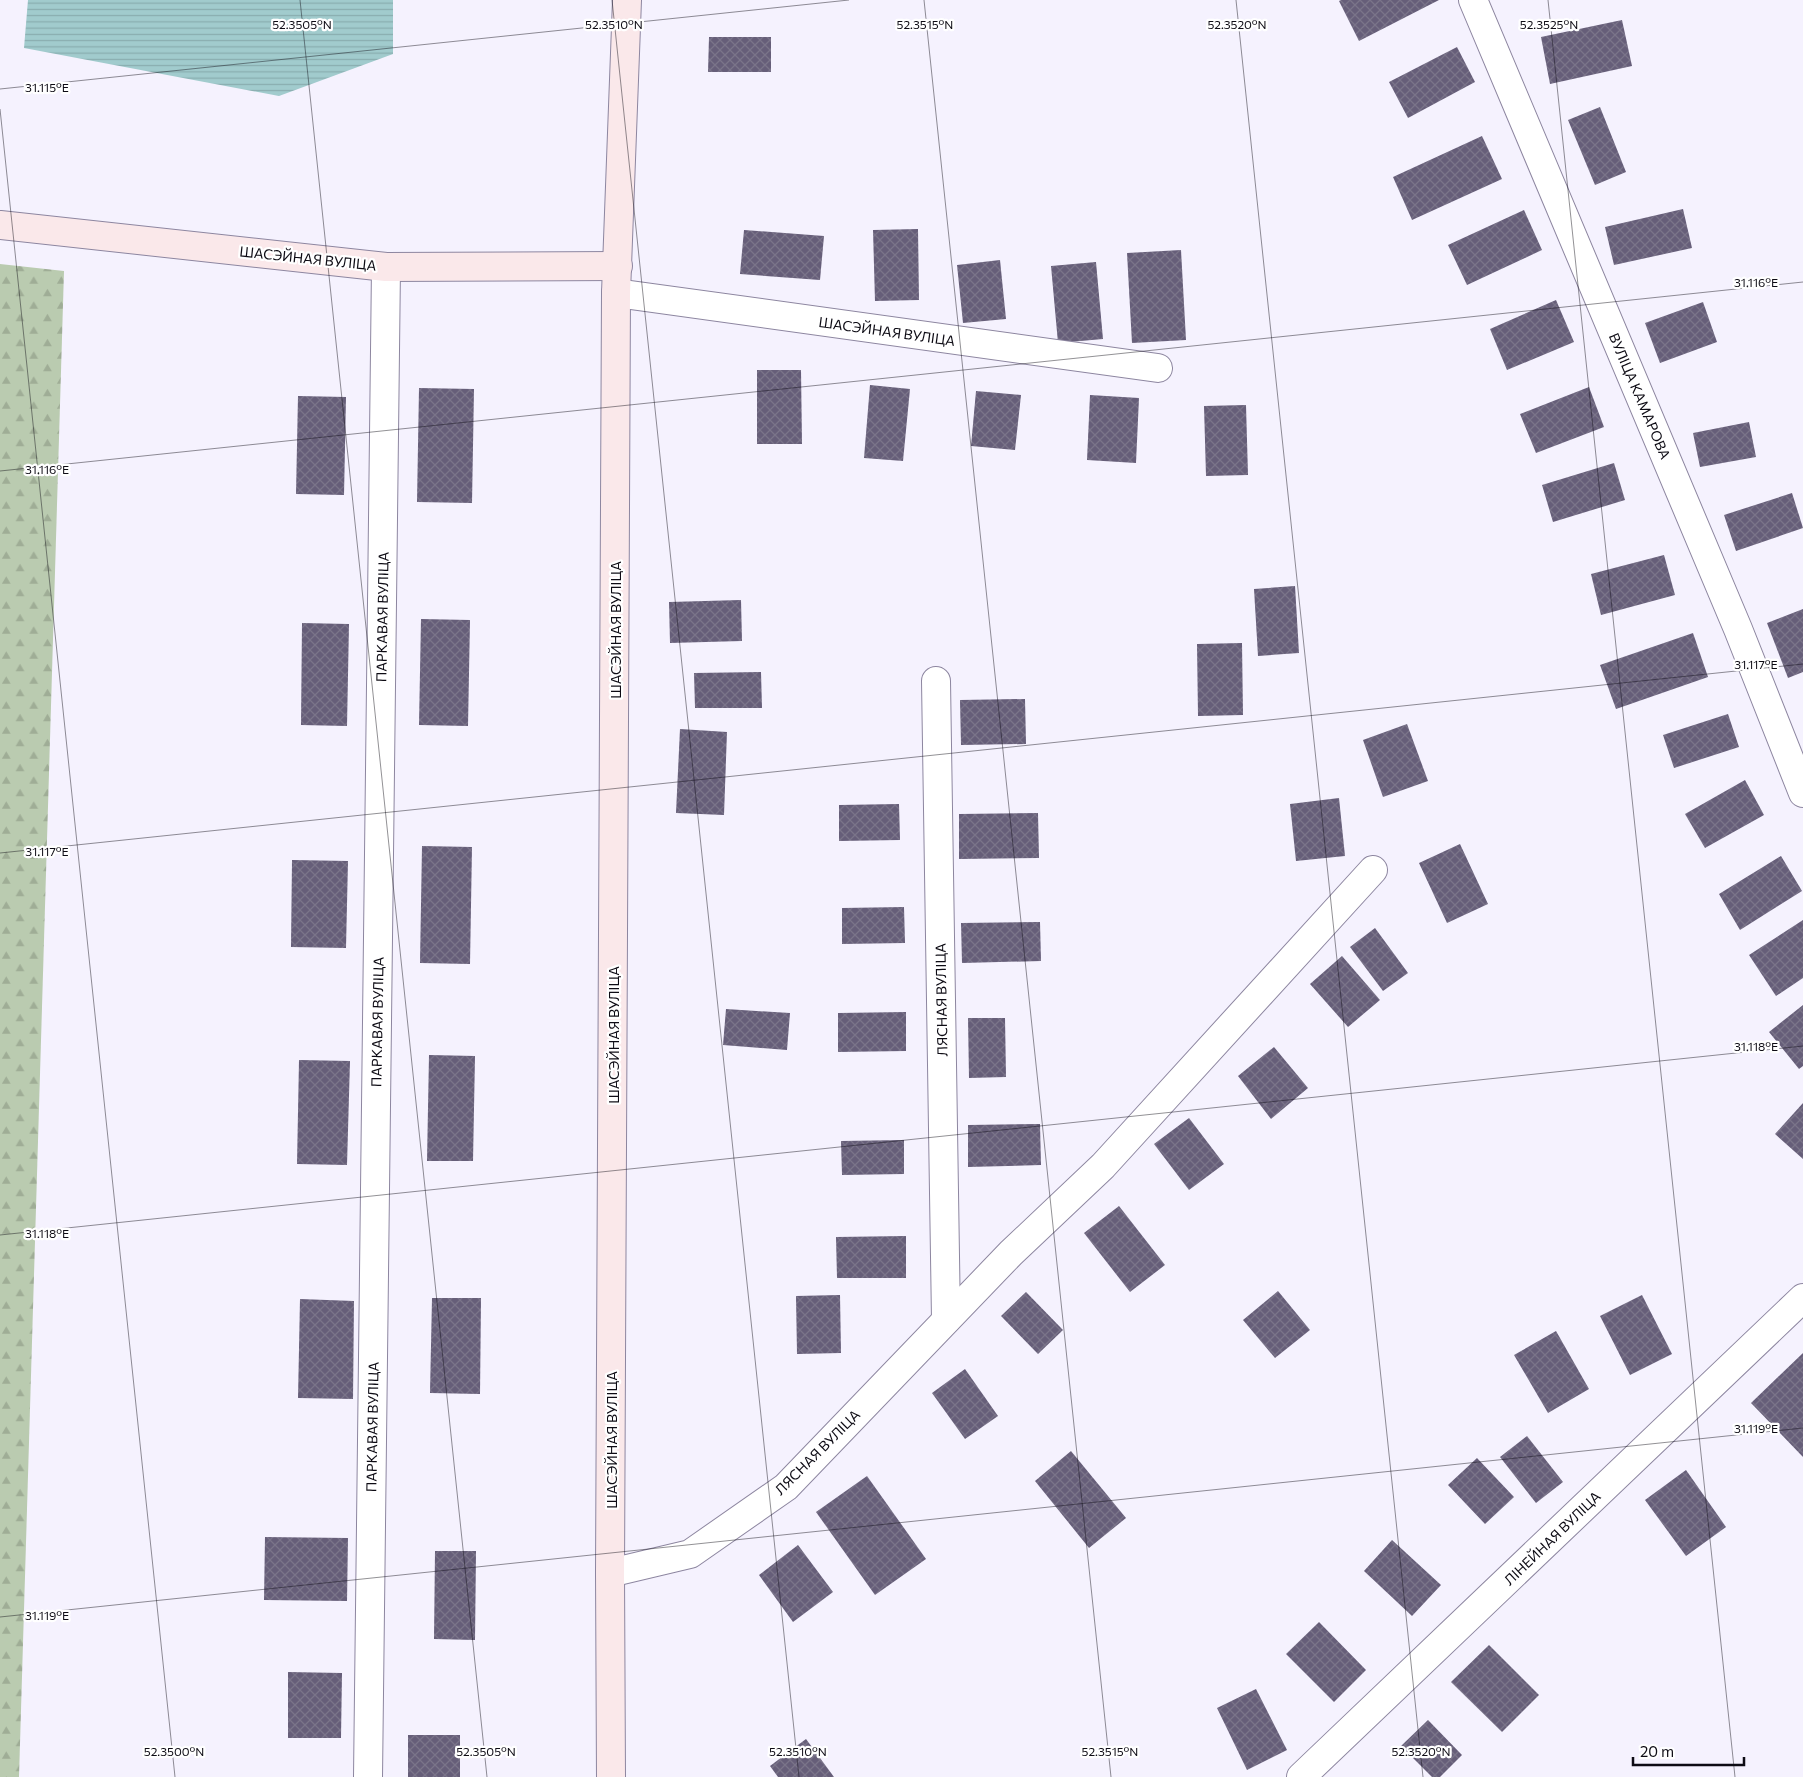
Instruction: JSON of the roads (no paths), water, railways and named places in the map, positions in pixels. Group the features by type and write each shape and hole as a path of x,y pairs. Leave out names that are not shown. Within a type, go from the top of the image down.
{"street":[{"name":"ШАСЭЙНАЯ ВУЛІЦА","path":"611,1777 610,1573 616,293 627,0"},
{"name":"ВУЛІЦА КАМАРОВА","path":"1473,0 1738,629 1803,793"},
{"name":"ШАСЭЙНАЯ ВУЛІЦА","path":"0,225 386,267 618,266"},
{"name":"ПАРКАВАЯ ВУЛІЦА","path":"368,1777 386,267"},
{"name":"ШАСЭЙНАЯ ВУЛІЦА","path":"616,293 1158,368"},
{"name":"ЛЯСНАЯ ВУЛІЦА","path":"936,681 946,1320"},
{"name":"ЛЯСНАЯ ВУЛІЦА","path":"610,1573 690,1554 786,1487 1011,1253 1103,1166 1373,870"},
{"name":"ЛІНЕЙНАЯ ВУЛІЦА","path":"1300,1777 1803,1298"}]}
